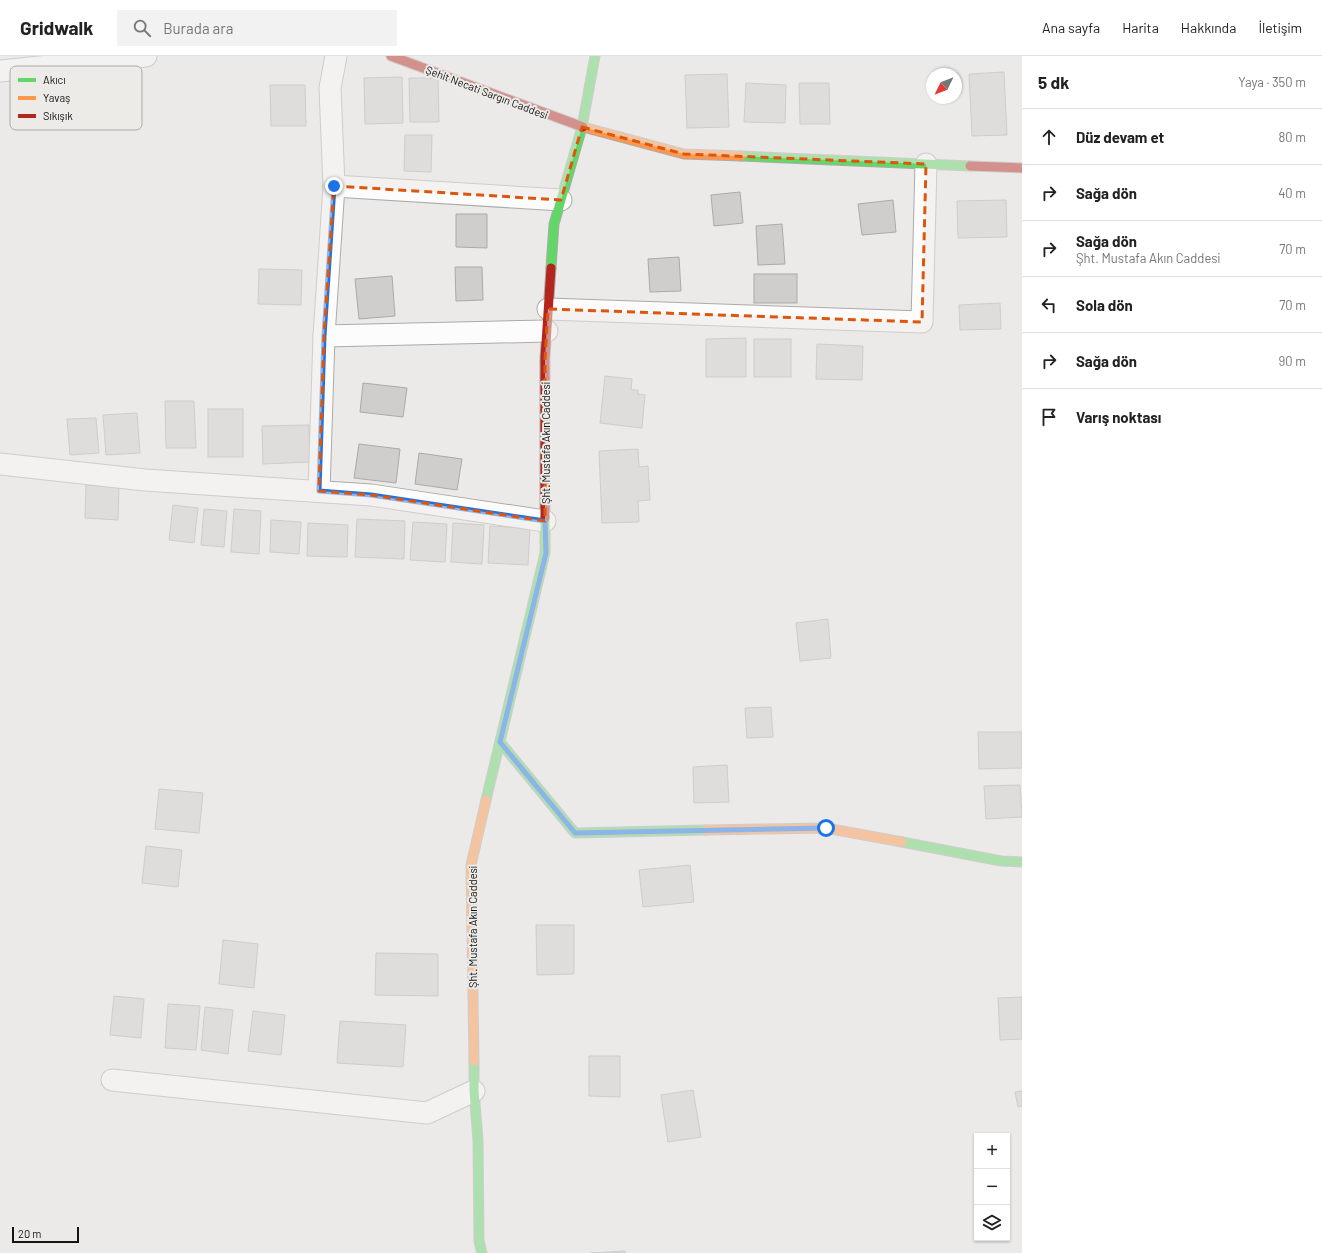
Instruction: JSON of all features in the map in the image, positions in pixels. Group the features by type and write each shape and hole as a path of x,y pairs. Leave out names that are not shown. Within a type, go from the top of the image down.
{"street":[{"path":"49,66 146,56"},
{"path":"319,491 324,336 334,186 330,88 336,56"},
{"name":"Şehit Necati Sargın Caddesi","path":"391,56 582,127 684,154 1022,168"},
{"name":"Şht. Mustafa Akın Caddesi","path":"482,1253 479,1241 478,1140 474,1091 471,865 546,553 545,358 554,224 582,127 595,56"},
{"path":"0,71 10,70"},
{"path":"548,309 922,322 926,164"},
{"path":"334,186 561,200"},
{"path":"324,336 547,331"},
{"path":"0,464 145,480 371,495 545,521"},
{"path":"500,742 575,833 826,828 1001,861 1022,862"},
{"path":"112,1080 427,1113 474,1091"}],"highlighted area":[{"path":"582,127 684,154 926,164 922,322 548,309 545,358 545,521 371,495 319,491 324,336 334,186 561,200"}],"building":[{"path":"1004,72 1007,135 972,136 969,74"},
{"path":"727,74 729,127 687,128 685,75"},
{"path":"402,77 403,123 365,124 364,78"},
{"path":"409,78 438,78 439,122 410,122"},
{"path":"746,83 786,85 785,123 744,122"},
{"path":"799,83 829,83 830,124 800,124"},
{"path":"270,85 305,85 306,126 271,126"},
{"path":"405,135 432,135 431,172 404,171"},
{"path":"740,192 743,223 714,226 711,195"},
{"path":"893,200 896,232 862,235 858,204"},
{"path":"1006,200 1007,237 958,238 957,201"},
{"path":"456,214 487,214 487,248 456,247"},
{"path":"782,224 785,264 758,265 756,226"},
{"path":"679,257 681,291 650,292 648,259"},
{"path":"455,267 482,267 483,300 456,301"},
{"path":"259,269 302,270 301,305 258,304"},
{"path":"754,274 797,274 797,303 754,303"},
{"path":"392,276 395,316 359,319 355,279"},
{"path":"1000,303 1001,329 960,330 959,305"},
{"path":"746,338 746,377 706,377 706,339"},
{"path":"754,339 791,339 791,377 754,377"},
{"path":"817,344 863,346 862,380 816,379"},
{"path":"605,376 632,379 631,390 638,390 638,394 645,395 642,428 600,423"},
{"path":"363,383 407,388 403,417 360,412"},
{"path":"165,401 194,401 196,448 166,448"},
{"path":"208,409 243,409 243,457 208,457"},
{"path":"137,413 140,453 106,455 103,415"},
{"path":"96,418 99,453 70,455 67,419"},
{"path":"309,425 310,462 263,464 262,426"},
{"path":"359,444 400,449 396,483 354,478"},
{"path":"638,449 639,467 648,466 650,500 638,501 639,522 602,523 599,451"},
{"path":"419,453 462,459 457,490 415,484"},
{"path":"86,485 119,487 118,520 85,518"},
{"path":"173,505 198,508 194,543 169,540"},
{"path":"204,509 227,511 224,547 201,545"},
{"path":"234,509 261,511 259,554 231,552"},
{"path":"357,519 405,521 404,559 355,557"},
{"path":"271,520 301,522 299,554 270,552"},
{"path":"413,522 447,524 445,562 410,560"},
{"path":"308,523 348,525 347,557 307,556"},
{"path":"453,523 484,525 482,564 451,562"},
{"path":"490,526 530,528 528,565 488,563"},
{"path":"828,619 831,658 800,661 796,623"},
{"path":"771,707 773,737 747,738 745,708"},
{"path":"978,732 1022,732 1022,768 979,769"},
{"path":"727,765 729,802 694,803 693,767"},
{"path":"1020,785 1022,817 986,819 984,786"},
{"path":"159,789 203,793 199,833 155,829"},
{"path":"146,846 182,850 178,887 142,883"},
{"path":"690,865 694,902 643,907 639,870"},
{"path":"536,925 574,925 574,974 537,975"},
{"path":"223,940 258,944 254,988 219,984"},
{"path":"376,953 438,954 438,996 375,995"},
{"path":"114,996 144,999 141,1038 110,1035"},
{"path":"1022,997 1022,1039 1000,1040 998,998"},
{"path":"168,1004 200,1006 196,1050 165,1048"},
{"path":"205,1007 233,1010 228,1054 201,1050"},
{"path":"253,1011 285,1015 281,1055 248,1051"},
{"path":"340,1021 406,1025 403,1067 337,1063"},
{"path":"589,1056 620,1056 620,1097 589,1096"},
{"path":"693,1090 701,1137 668,1142 661,1095"},
{"path":"1022,1091 1022,1106 1018,1107 1015,1092"},
{"path":"625,1251 625,1253 591,1253"}],"traffic: fast":[{"path":"551,268 554,224 582,127 595,56"},
{"path":"741,156 970,166"},
{"path":"486,800 545,553 545,518"},
{"path":"500,742 575,833 706,830"},
{"path":"902,842 1001,861 1022,862"},
{"path":"474,1061 474,1091 478,1140 479,1241 482,1253"}],"traffic: slow":[{"path":"583,127 684,154 741,156"},
{"path":"474,1061 471,865 486,800"},
{"path":"706,830 826,828 902,842"}],"traffic: jam":[{"path":"391,56 583,127"},
{"path":"970,166 1022,168"},
{"path":"545,518 545,358 551,268"}],"route":[{"path":"334,186 324,336 319,491 371,495 545,521 546,553 500,742 575,833 826,828"}]}
